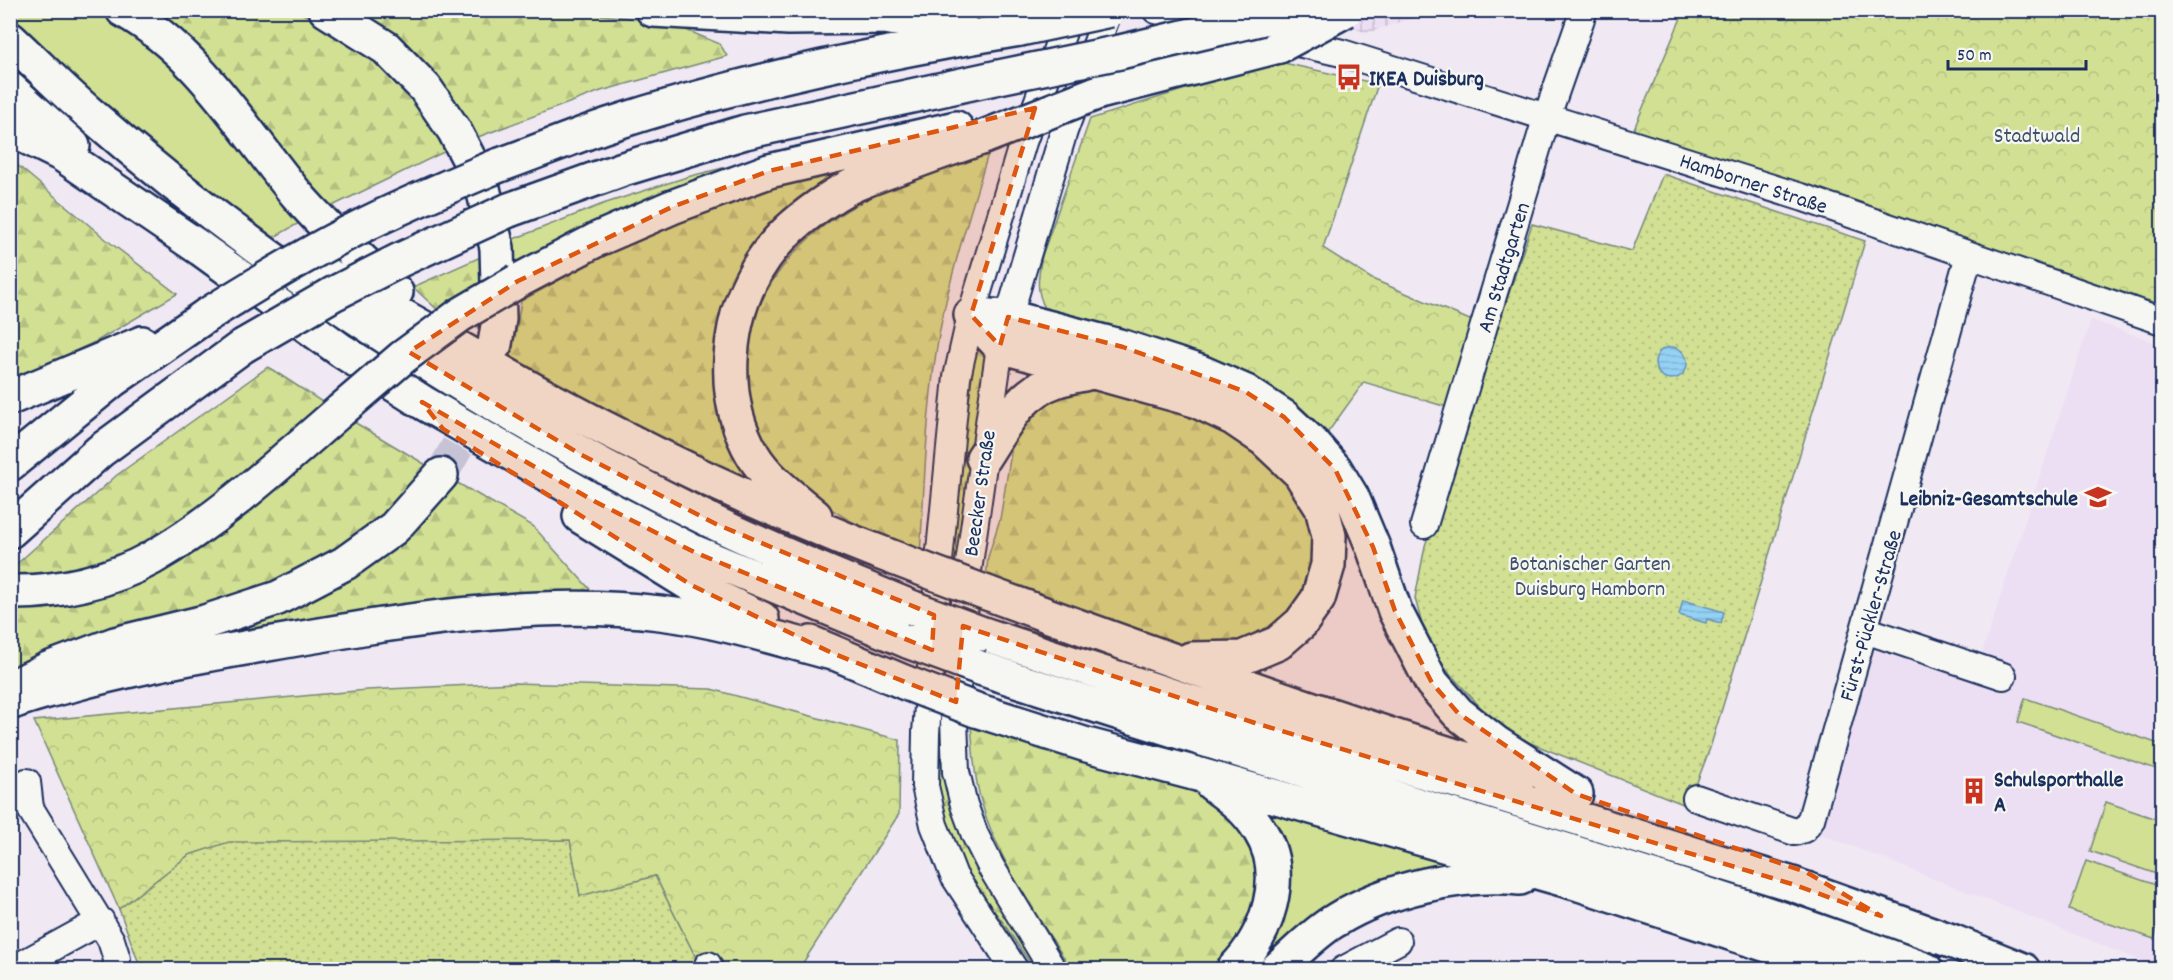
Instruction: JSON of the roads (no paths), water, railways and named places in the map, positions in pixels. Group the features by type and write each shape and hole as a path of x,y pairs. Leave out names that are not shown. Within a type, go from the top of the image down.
{"highway":[{"path":"123,10 170,43 218,91 299,197 353,252 456,345"},
{"path":"326,10 386,48 424,88 454,130 482,184 496,248 499,319 495,344"},
{"path":"653,10 788,18 885,17 983,35"},
{"path":"10,464 113,380 207,315 354,230 423,197 497,166 607,125 732,88 840,62 1109,10"},
{"path":"10,531 100,451 243,346 333,294 400,260 509,210 623,169 745,132 1120,52 1297,10"},
{"path":"841,539 776,482 754,456 739,423 731,385 732,345 743,296 766,256 795,225 830,198 870,178 984,129 1100,92 1279,46 1346,10"},
{"path":"10,39 88,113 216,218 367,325 477,395 580,454 716,524 913,608 983,634 1255,723 1473,786 1748,871 1881,916 2023,969"},
{"path":"10,89 65,139 201,249"},
{"path":"10,129 63,155 201,249 342,351 422,402 594,501 694,552 910,642 980,668 1201,740 1631,869 1852,942 1926,969"},
{"path":"10,592 72,586 108,576 151,559 206,522 264,477 403,357 460,315 518,281 598,239 672,207 769,171 984,129"},
{"path":"216,218 383,304 546,397 630,441 722,486 841,539 1160,657 1354,723 1702,833 1806,872 1881,916"},
{"path":"10,398 207,315"},
{"path":"971,315 1093,372 1195,400 1233,418 1264,439 1300,473 1322,508 1329,536 1328,565 1318,599 1301,623 1278,643 1242,658 1160,657"},
{"path":"1004,331 1123,347 1200,372 1246,392 1284,417 1314,445 1335,469 1352,497 1374,546 1395,611 1432,683 1458,713 1496,743 1576,794"},
{"path":"983,458 1018,405 1031,394 1054,381 1093,372"},
{"path":"422,402 443,429 693,585 832,653 906,683 976,710 1087,745 1197,774 1579,884 1844,969"},
{"path":"10,688 48,669 115,644 205,622 278,598 345,563 394,528 441,475"},
{"path":"10,703 108,675 182,659 332,633 478,613 598,608 660,613 717,622 832,653"},
{"path":"1197,774 1237,801 1261,832 1272,863 1272,903 1258,937 1243,960 1233,969"},
{"path":"1276,969 1335,920 1394,894 1445,880 1502,876 1579,884"}],"street":[{"name":"Beecker Straße","path":"1015,969 954,876 934,825 925,786 926,733 941,538 957,377 971,315 1023,142 1071,10"},
{"name":"Beecker Straße","path":"1053,969 991,867 975,835 964,805 956,772 954,720 968,571 983,458 1004,331 1064,131 1109,10"},
{"name":"Hamborner Straße","path":"1156,10 1342,53 1547,116 1804,198 2163,321"},
{"name":"Hamborner Straße","path":"1231,10 1342,53"},
{"name":"Am Stadtgarten","path":"1424,525 1547,116 1584,10"},
{"name":"Fürst-Pückler-Straße","path":"1696,798 1795,832 1804,829 1811,819 1969,255"},
{"path":"1865,630 2003,676"},
{"path":"27,783 30,808 111,940 117,959 116,969"},
{"path":"12,969 100,921"},
{"path":"1343,969 1398,941"}],"water":[{"path":"1671,347 1682,352 1687,363 1682,374 1671,379 1660,374 1655,363 1660,352"},
{"path":"1683,600 1724,612 1721,623 1707,619 1706,623 1679,615"}],"tunnel":[{"path":"441,475 476,411 490,369"}],"place":[{"name":"IKEA Duisburg","path":"1349,77"},
{"name":"Leibniz-Gesamtschule","path":"2098,497"},
{"name":"Schulsporthalle A","path":"1974,791"}],"park label":[{"name":"Stadtwald","path":"2037,134"},
{"name":"Botanischer Garten Duisburg Hamborn","path":"1590,574"}]}
